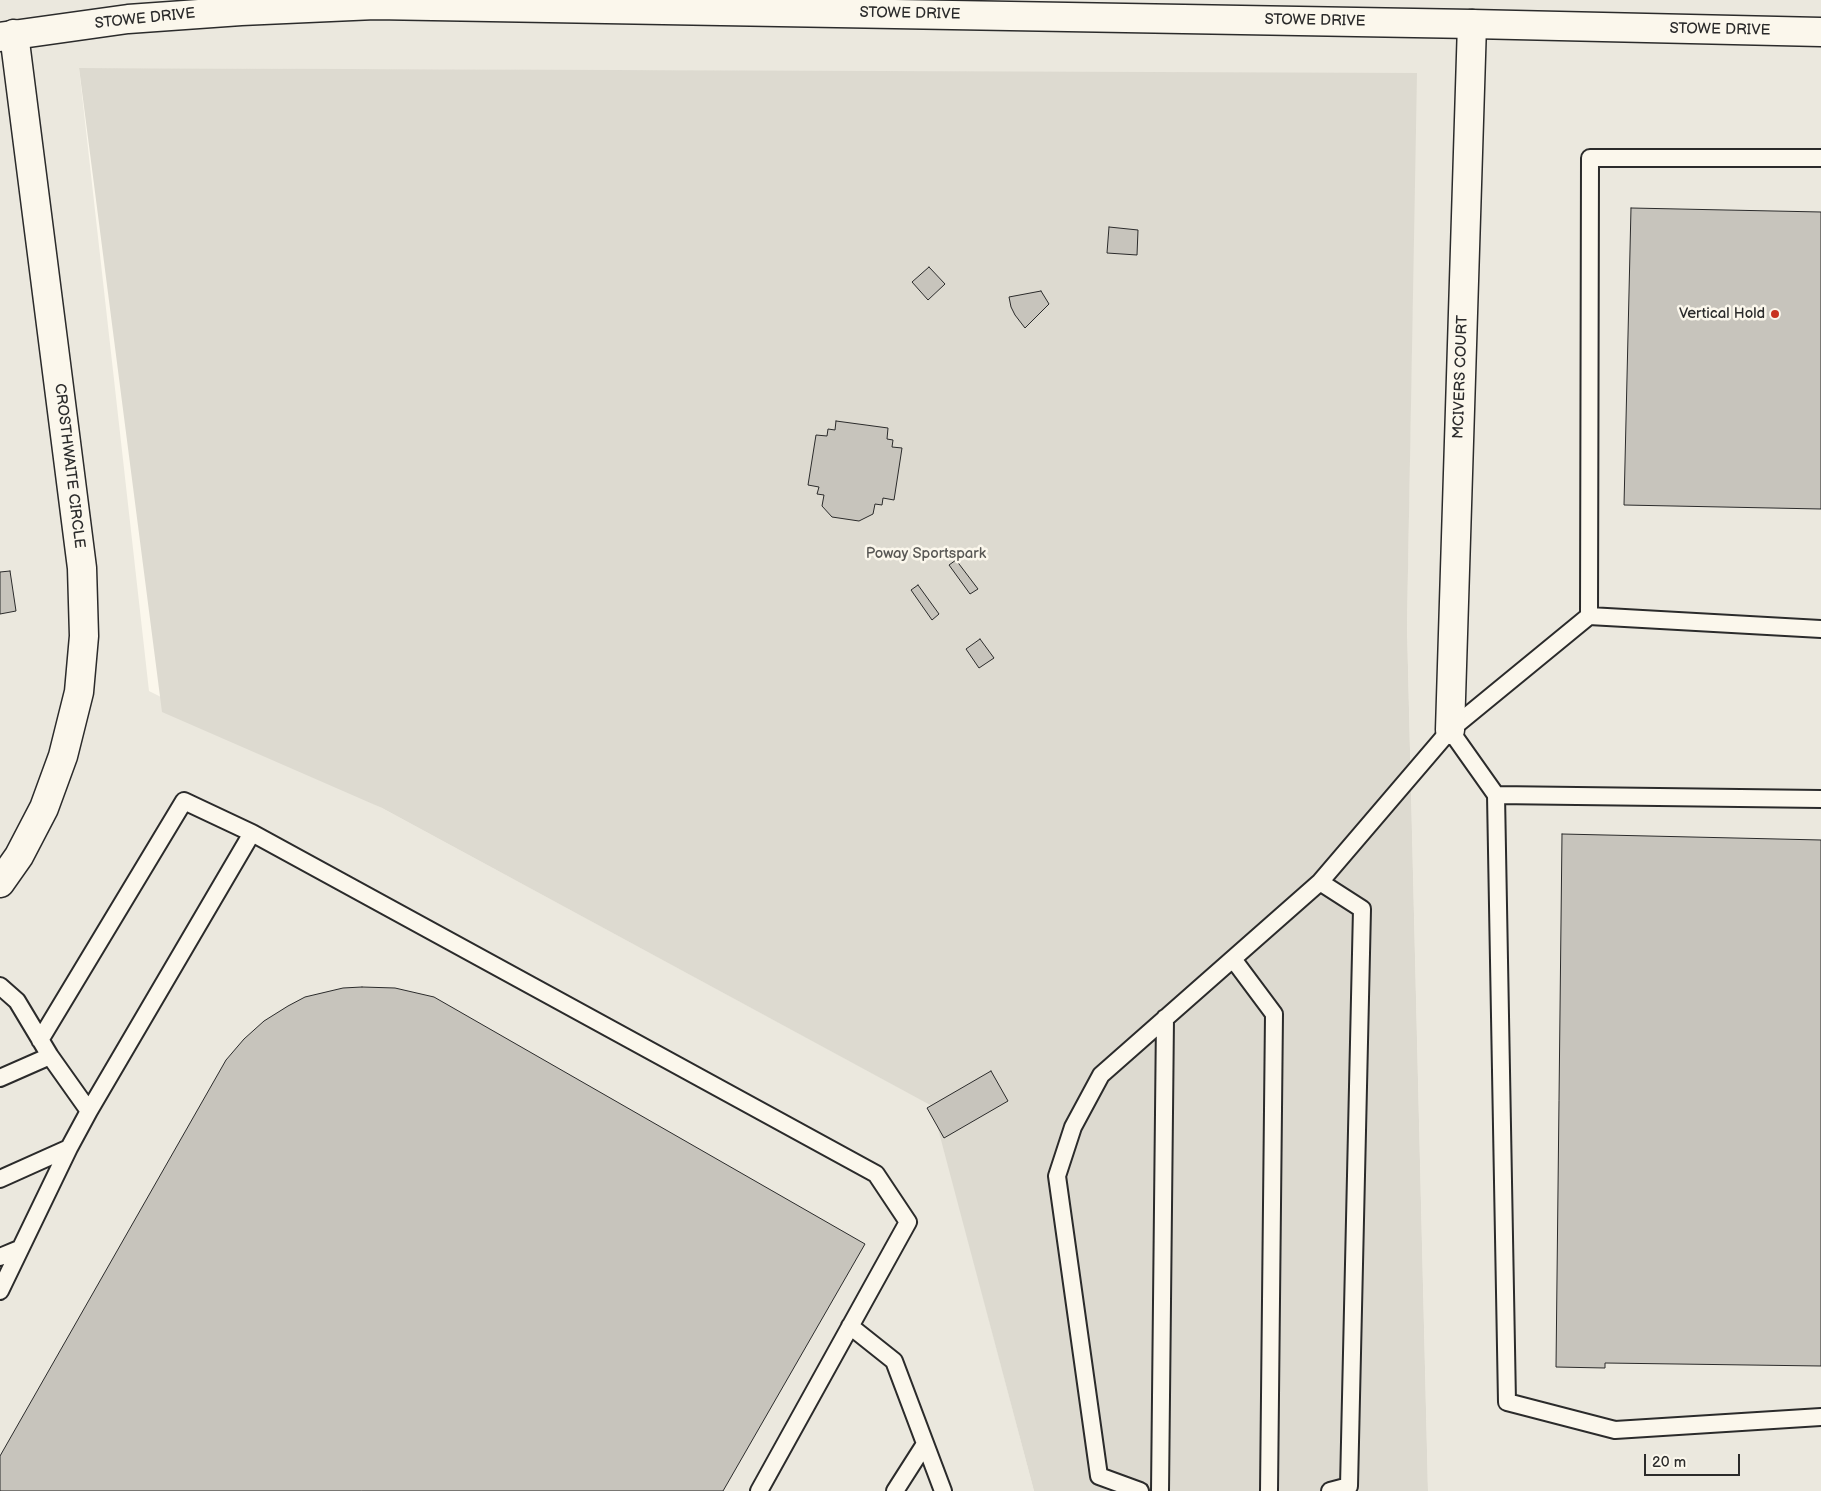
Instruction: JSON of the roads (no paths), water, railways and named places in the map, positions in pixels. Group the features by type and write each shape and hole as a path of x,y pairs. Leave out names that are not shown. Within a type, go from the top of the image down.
{"main road":[{"name":"STOWE DRIVE","path":"7,35 128,19 375,5 1821,32"},
{"name":"MCIVERS COURT","path":"1450,730 1472,24"},
{"name":"CROSTHWAITE CIRCLE","path":"0,883 20,856 44,808 63,756 80,692 84,636 82,568 7,35"}],"lane":[{"path":"1588,616 1590,158 1821,158"},
{"path":"1140,1491 1099,1476 1057,1176 1073,1127 1101,1076 1320,882 1450,730 1588,616 1821,629"},
{"path":"1450,730 1496,795 1507,1402 1615,1430 1821,1417"},
{"path":"1496,795 1821,799"},
{"path":"40,1040 184,800 252,833 876,1174 908,1222 759,1491"},
{"path":"0,1291 69,1148 252,833"},
{"path":"1320,882 1362,909 1349,1486 1330,1491"},
{"path":"1233,959 1274,1014 1269,1491"},
{"path":"0,986 17,1001 50,1056 89,1112"},
{"path":"1160,1491 1165,1018"},
{"path":"0,1078 50,1056"},
{"path":"0,1178 69,1148"},
{"path":"0,1257 19,1249"},
{"path":"850,1326 894,1361 943,1491"},
{"path":"895,1491 925,1444"}],"place":[{"name":"Vertical Hold","path":"1775,314"}],"park label":[{"name":"Poway Sportspark","path":"926,554"}]}
